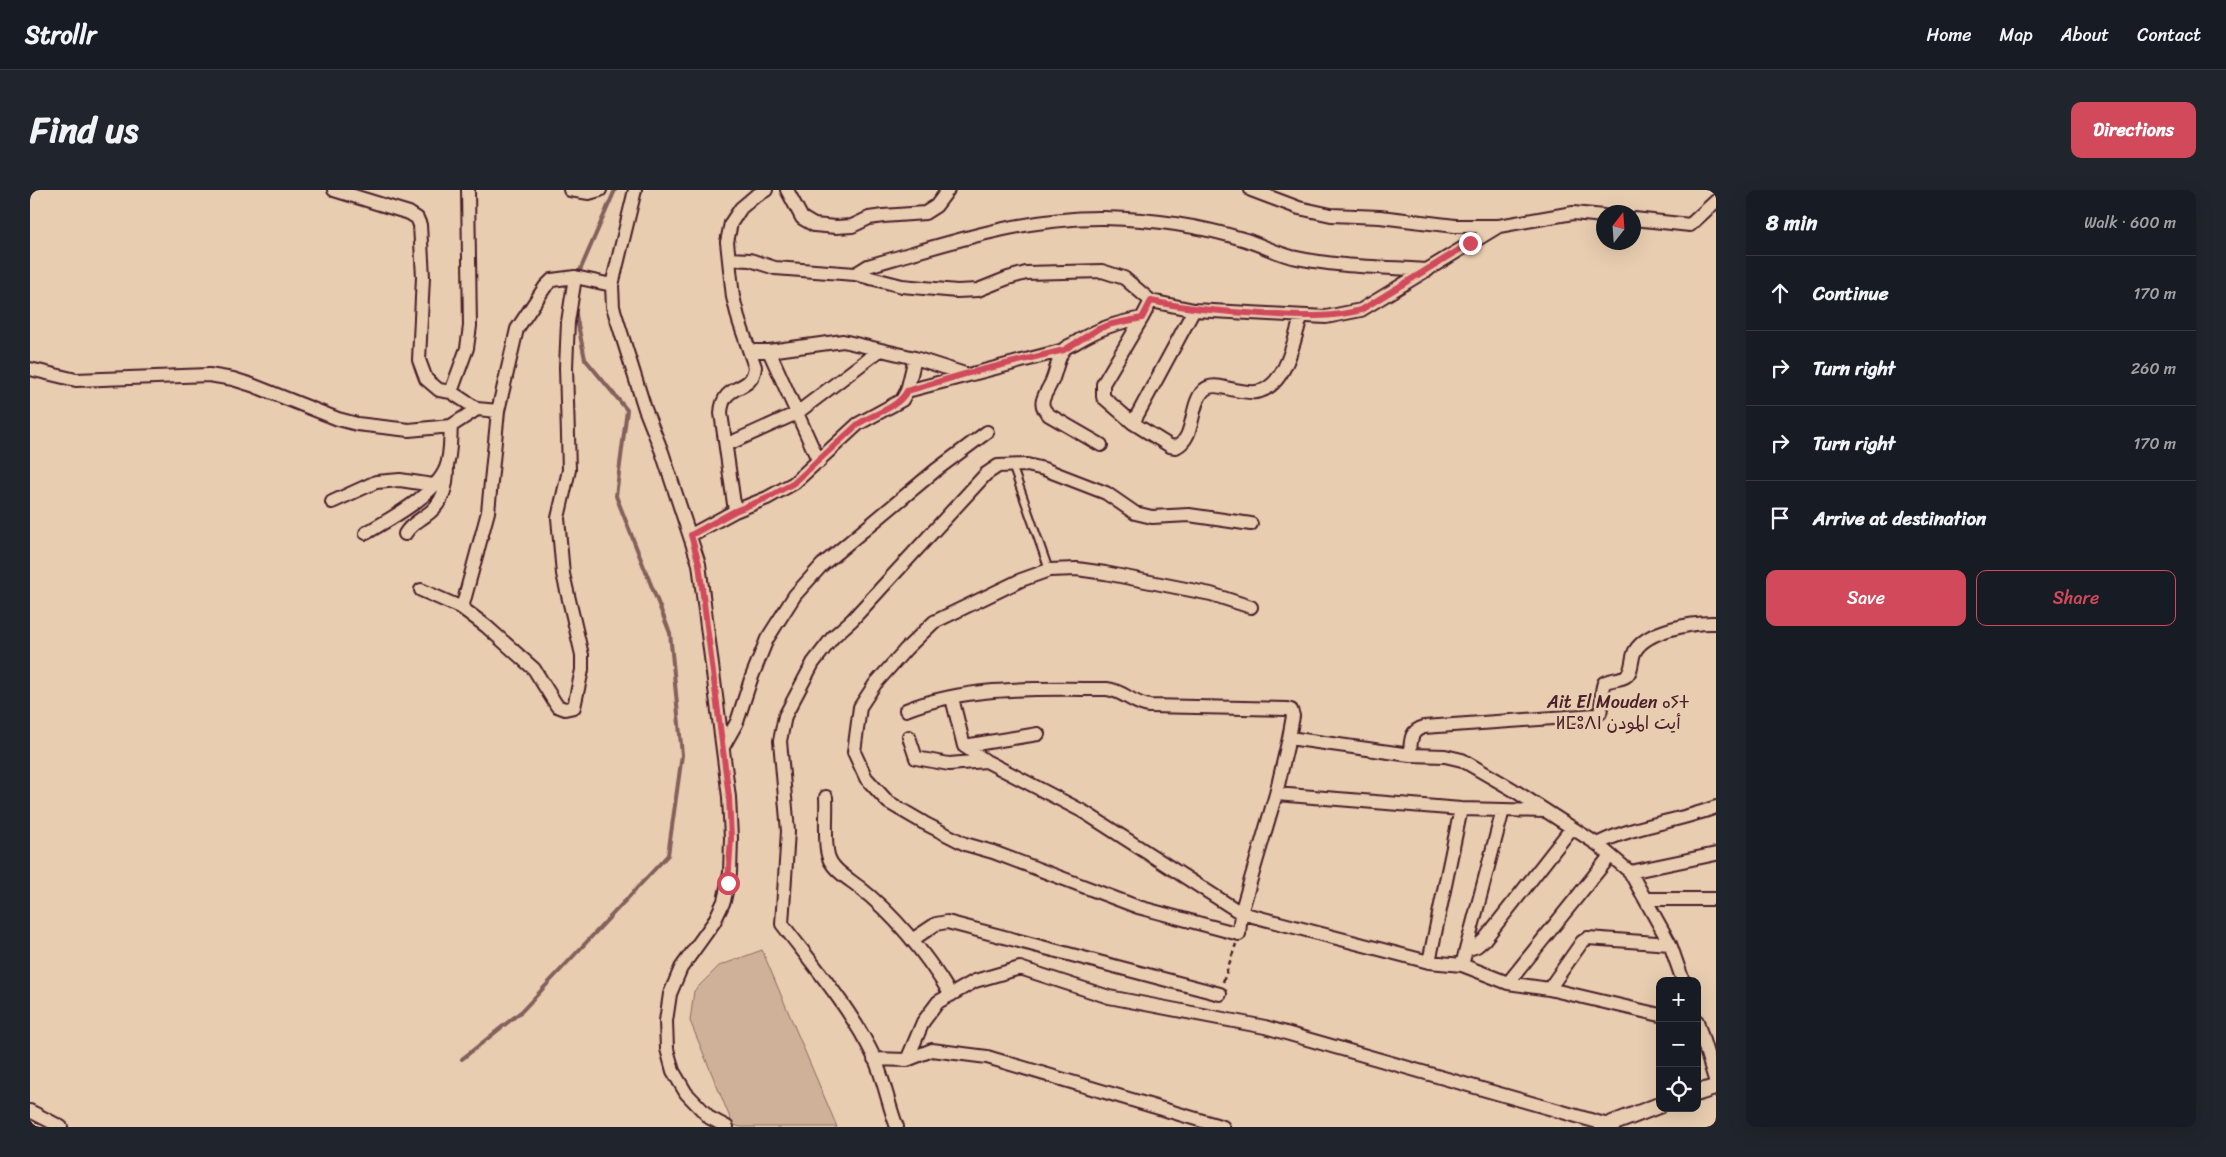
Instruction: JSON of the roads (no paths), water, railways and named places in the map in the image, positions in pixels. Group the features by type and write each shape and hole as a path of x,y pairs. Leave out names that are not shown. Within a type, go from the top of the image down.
{"street":[{"path":"334,190 409,213 417,218 420,225 423,277 419,360 426,379 439,390 451,392 477,409 498,411"},
{"path":"451,392 468,348 470,326 468,190"},
{"path":"570,190 589,193 600,190"},
{"path":"635,190 612,285 613,307 645,409 691,535 699,564 729,797 730,873 720,910 706,933 688,955 675,980 667,1008 666,1035 669,1060 686,1093 710,1118 727,1127"},
{"path":"735,511 722,401 728,393 749,381 754,374 755,367 738,321 733,297 727,242 731,223 741,208 766,190"},
{"path":"787,190 802,218 814,225 836,227 852,226 869,218 925,213 936,206 944,192"},
{"path":"1251,190 1299,208 1331,215 1380,216 1455,226 1499,226 1573,213 1596,215"},
{"path":"1641,220 1690,225 1716,201"},
{"path":"855,274 868,266 1006,227 1034,222 1104,218 1160,222 1206,230 1245,240 1290,256 1320,262 1428,270"},
{"path":"729,259 750,260 775,268 855,274 902,286 957,291 978,290 1008,278 1026,274 1102,271 1124,278 1151,301 1194,310 1301,317 1343,315 1361,310 1499,226"},
{"path":"462,608 488,512 498,411 518,329 545,287 552,280 575,278 612,285"},
{"path":"421,590 462,608 486,626 534,669 557,706 565,709 574,707 582,670 582,655 563,574 558,518 569,470 566,367 568,322 575,278"},
{"path":"1151,301 1101,390 1107,402 1133,423 1170,446 1176,447 1182,445 1200,396 1205,389 1212,386 1257,392 1272,385 1290,358 1301,317"},
{"path":"1133,423 1194,310"},
{"path":"907,391 965,374 1064,350 1098,329 1142,318"},
{"path":"750,351 769,351 843,341 915,358 965,374"},
{"path":"726,445 797,413 880,350"},
{"path":"1064,350 1052,384 1043,397 1041,404 1048,415 1101,445"},
{"path":"769,351 819,462"},
{"path":"691,535 735,511 767,498 794,483 819,462 858,424 902,400 907,391 915,358"},
{"path":"30,369 76,380 209,375 233,379 356,424 409,430 451,426 477,409"},
{"path":"405,534 410,526 436,508 443,496 447,482 446,467 451,426"},
{"path":"723,747 737,722 750,680 768,639 795,595 822,565 936,470 987,432"},
{"path":"896,1127 874,1059 833,992 782,924 788,831 780,741 785,716 813,663 833,637 852,620 986,474 998,466 1012,464 1044,469 1106,492 1135,513 1152,517 1188,515 1251,524"},
{"path":"366,533 406,511 433,485 446,467"},
{"path":"332,502 376,482 400,480 433,485"},
{"path":"906,710 998,689 1107,689 1118,690 1130,700 1149,706 1287,709 1293,713 1276,794 1241,913 1239,934 1138,907 1002,855 965,844 924,824 888,802 866,778 854,752 860,708 881,677 906,649 934,622 1021,580 1049,570 1077,569 1211,594 1251,607"},
{"path":"1410,755 1412,733 1424,727 1596,715 1600,713 1604,683 1626,676 1630,670 1634,654 1643,643 1680,626 1702,622 1716,623"},
{"path":"952,698 964,746 986,761 1084,812 1241,913 1429,962 1462,965 1508,983 1549,989 1656,1014"},
{"path":"964,746 1038,734"},
{"path":"910,738 916,758 949,764 986,761"},
{"path":"1289,738 1410,755 1445,756 1462,760 1512,789 1571,829 1597,844 1630,872 1647,899 1670,944 1682,977"},
{"path":"1276,794 1461,809 1545,812"},
{"path":"826,797 828,855 835,868 874,899 912,940 930,960 951,995"},
{"path":"1597,844 1618,834 1700,813 1716,807"},
{"path":"1429,962 1461,809"},
{"path":"1462,965 1503,810"},
{"path":"1466,950 1484,940 1571,829"},
{"path":"1630,872 1716,854"},
{"path":"1508,983 1610,856"},
{"path":"1647,899 1716,899"},
{"path":"912,940 936,924 947,922 1220,994"},
{"path":"1549,989 1582,942 1588,938 1670,944"},
{"path":"907,1060 924,1022 938,1002 975,981 1020,968 1109,997 1265,1027 1605,1126 1656,1107"},
{"path":"1701,1033 1716,1083"},
{"path":"874,1059 907,1060 932,1050 987,1057 1223,1127"},
{"path":"1701,1092 1716,1087"},
{"path":"30,1111 61,1127"}],"lane":[{"path":"1012,464 1049,570"}],"waterway":[{"path":"578,275 615,190"},
{"path":"462,1059 522,1011 668,855 682,755 670,633 616,496 627,410 585,359 575,310"}],"district":[{"name":"Ait El Mouden ⴰⵢⵜ ⵍⵎⵓⴷⵏ أيت المودن","path":"1618,712"}]}
